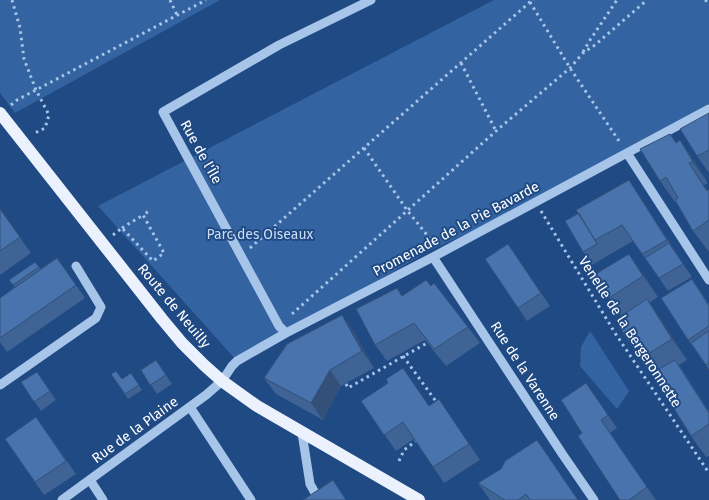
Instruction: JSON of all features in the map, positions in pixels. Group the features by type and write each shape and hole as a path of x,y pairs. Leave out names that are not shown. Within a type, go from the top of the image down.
{"main road":[{"name":"Route de Neuilly","path":"0,113 182,343 204,365 222,381 257,406 412,498"}],"street":[{"name":"Rue de l'Île","path":"286,333 279,326 163,112 279,45 371,0"},
{"name":"Promenade de la Pie Bavarde","path":"222,381 237,361 286,333 437,255 709,109"},
{"path":"627,153 709,280"},
{"name":"Rue de la Varenne","path":"437,255 563,455 594,500"},
{"path":"0,384 96,318 100,306 76,266"},
{"name":"Rue de la Plaine","path":"62,500 190,407 222,381"},
{"path":"190,407 251,500"},
{"path":"302,433 310,484 319,500"},
{"path":"90,480 103,500"}],"path":[{"path":"12,0 20,28 24,58 36,90 49,115 45,128 20,139"},
{"path":"170,0 177,15"},
{"path":"14,102 206,0"},
{"path":"241,255 534,0"},
{"path":"279,326 496,131 570,68 583,53 617,0"},
{"path":"583,53 596,45 647,0"},
{"path":"705,0 709,3"},
{"path":"530,2 570,68 627,153"},
{"path":"461,63 496,131"},
{"path":"364,148 437,255"},
{"name":"Venelle de la Bergeronnette","path":"535,202 615,333 709,473"},
{"path":"102,242 149,211"},
{"path":"122,228 153,261 164,253 143,215"},
{"path":"346,384 348,388 427,343"},
{"path":"403,356 438,405"},
{"path":"399,461 404,450 416,441"}],"green space":[{"path":"0,0 220,0 15,113 0,93"},
{"name":"Parc des Oiseaux","path":"494,0 709,0 709,111 535,202 429,251 237,361 98,206"},
{"path":"590,331 629,391 617,409 580,366 581,347"}],"building":[{"path":"709,113 709,150 697,156 680,129"},
{"path":"670,134 676,143 680,140 693,162 689,163 707,191 709,189 709,220 693,231 675,200 678,198 666,177 660,181 640,149"},
{"path":"629,180 667,240 642,254 622,225 595,240 576,210"},
{"path":"0,209 20,237 0,251"},
{"path":"579,213 597,244 583,252 565,221"},
{"path":"669,243 683,264 659,278 645,258"},
{"path":"508,244 541,293 518,308 485,259"},
{"path":"629,254 643,276 609,298 594,275"},
{"path":"57,258 76,285 0,338 0,298"},
{"path":"35,262 39,267 13,285 9,280"},
{"path":"692,279 709,306 709,326 688,340 661,298"},
{"path":"426,280 431,286 434,283 468,327 434,349 414,323 375,345 356,309 397,288 402,296"},
{"path":"647,299 672,339 640,359 615,320"},
{"path":"342,315 362,351 330,370 311,403 264,378 287,344"},
{"path":"709,331 709,363 706,365 691,343"},
{"path":"156,360 166,375 150,385 141,370"},
{"path":"675,360 709,413 709,424 691,436 652,373"},
{"path":"403,368 429,406 439,399 469,444 433,467 403,422 384,435 361,401 388,383 386,379"},
{"path":"116,371 122,379 131,373 139,385 125,394 111,374"},
{"path":"37,372 50,391 34,402 21,382"},
{"path":"586,383 608,415 601,420 647,487 629,500 620,500 578,436 582,433 561,400"},
{"path":"36,417 66,461 35,482 5,439"},
{"path":"537,440 578,500 530,500 526,494 518,500 505,500 478,483 501,469 505,461"},
{"path":"333,480 346,500 303,500"}]}
